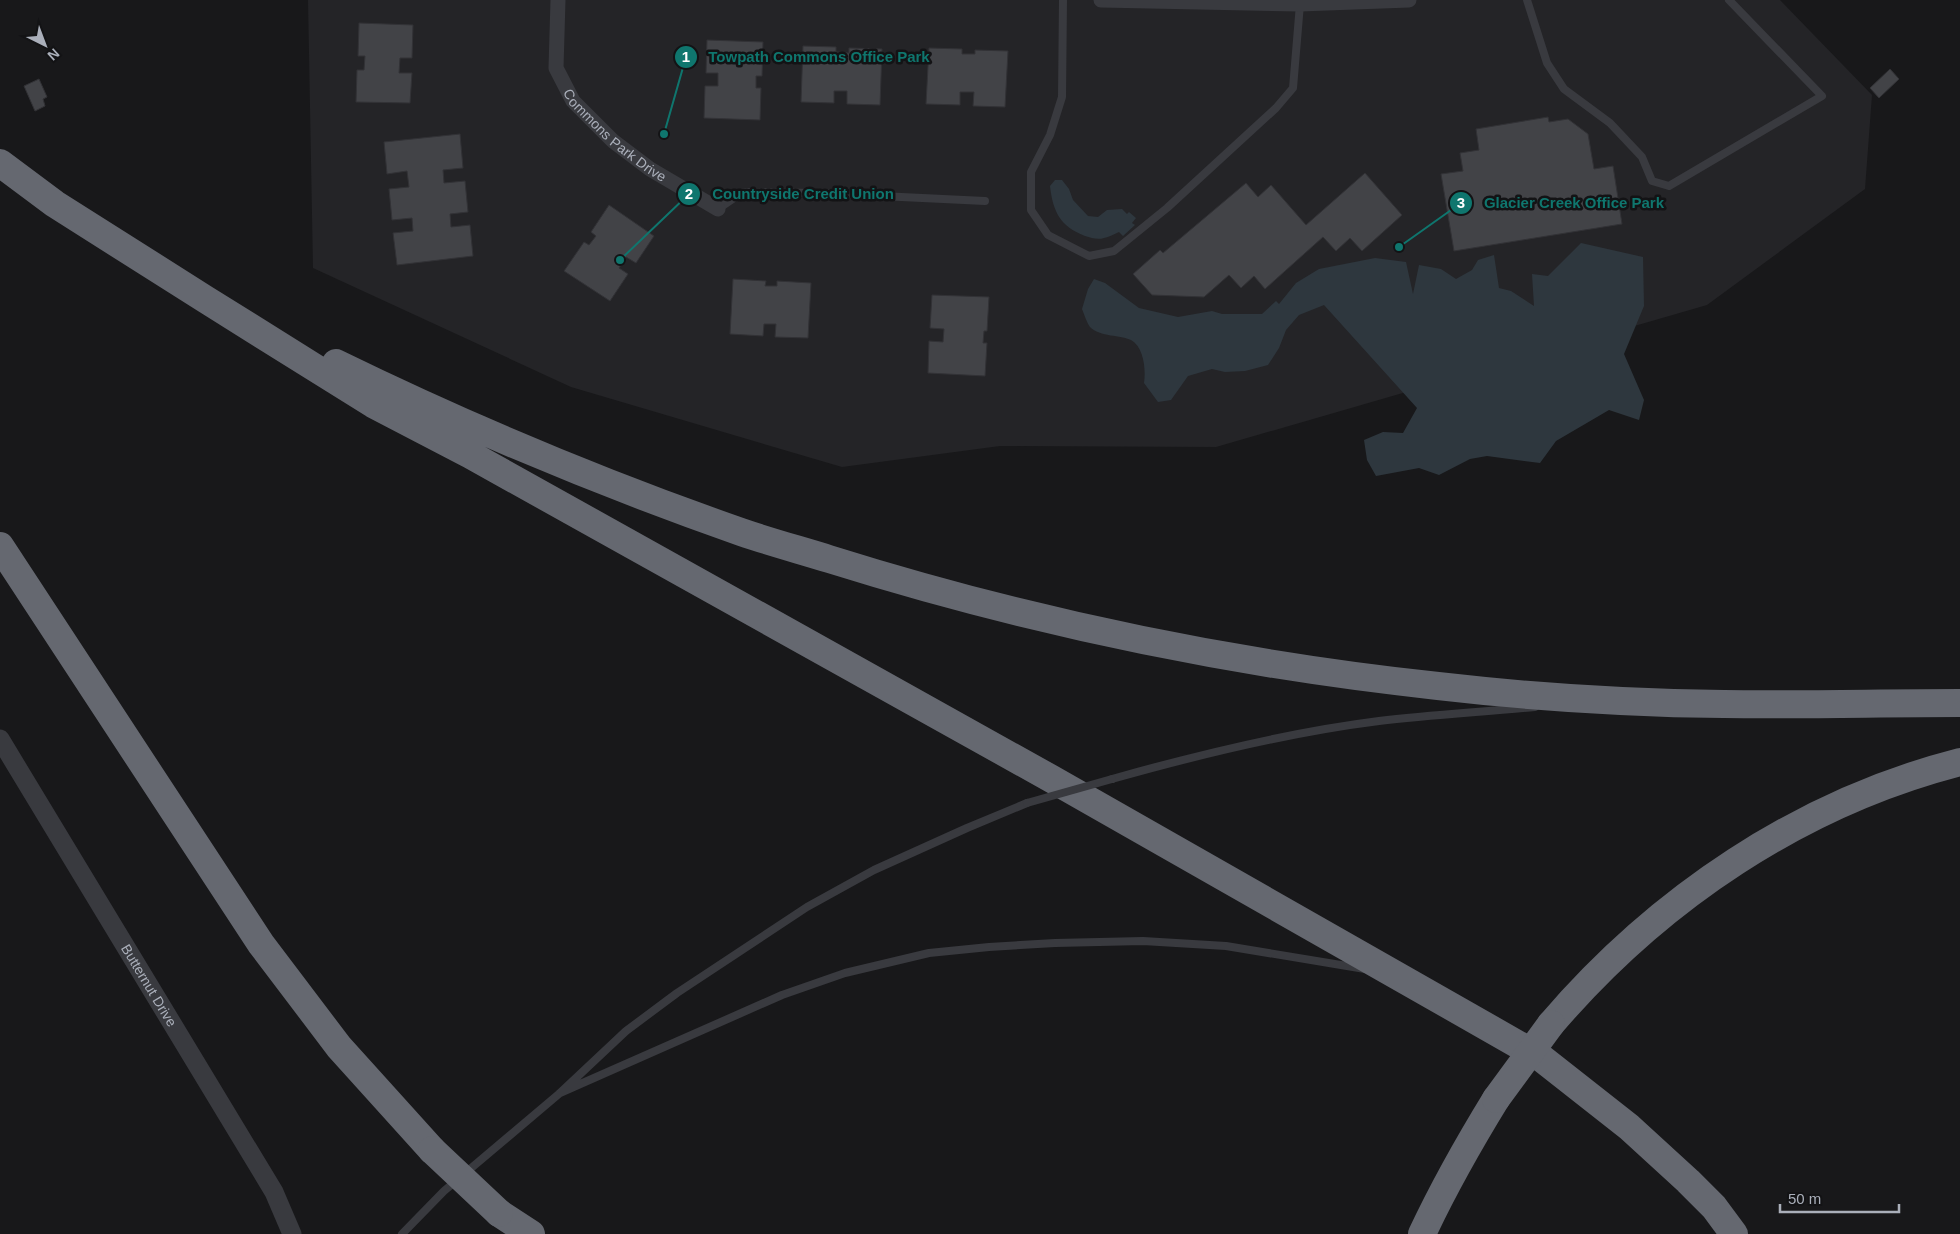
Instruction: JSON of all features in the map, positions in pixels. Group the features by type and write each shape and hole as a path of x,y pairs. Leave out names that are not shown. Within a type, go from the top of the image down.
{"highway":[{"path":"0,163 55,204 204,300 373,404 469,454 1050,778 1540,1057 1629,1126 1714,1207 1734,1234"},
{"path":"204,300 356,373 534,453 742,532 901,582 1029,615 1144,641 1328,673 1441,687 1614,700 1723,704 1960,703"},
{"path":"0,546 261,944 339,1047 432,1150 520,1234"},
{"path":"1422,1234 1441,1193 1466,1147 1496,1098 1551,1024 1614,956 1689,894 1727,866 1780,835 1844,802 1924,771 1960,762"},
{"path":"499,1213 532,1234"}],"street":[{"name":"Commons Park Drive","path":"558,0 556,68 573,102 613,141 650,169 718,209"},
{"path":"1101,0 1300,4 1409,0"},
{"name":"Butternut Drive","path":"0,739 274,1192 292,1234"}],"lane":[{"path":"1063,0 1062,98 1050,135 1031,172 1031,210 1048,236 1089,256 1114,251 1159,214 1276,108 1293,88 1300,4"},
{"path":"1527,0 1547,63 1564,89 1610,123 1642,157 1652,182 1669,186 1822,96 1729,0"},
{"name":"Commons Park Drive","path":"718,209 743,192 818,192 985,201"},
{"path":"1555,706 1614,700"},
{"path":"402,1234 444,1191 560,1093 626,1031 669,998 807,907 874,870 1027,803 1178,760 1322,730 1379,722 1545,706"},
{"path":"560,1093 782,995 845,974 929,953 1055,943 1143,941 1226,946 1392,974"}],"shaded area":[{"path":"308,0 1780,0 1872,95 1865,189 1707,305 1216,447 1000,446 842,467 571,387 313,268"},
{"path":"1055,180 1062,180 1069,189 1073,200 1088,216 1098,217 1107,210 1122,209 1127,214 1129,212 1136,218 1132,223 1135,225 1123,236 1119,232 1101,239 1076,232 1064,223 1056,211 1050,186"},
{"path":"1581,243 1643,257 1644,306 1624,354 1644,400 1639,420 1609,410 1556,441 1540,463 1487,456 1470,459 1439,475 1419,468 1376,476 1367,460 1364,440 1383,432 1403,433 1417,408 1324,305 1299,315 1286,330 1279,348 1268,365 1245,371 1225,372 1212,369 1188,376 1171,400 1158,402 1144,383 1143,359 1135,343 1127,338 1099,333 1094,330 1090,327 1082,309 1088,289 1094,279 1105,283 1139,308 1178,317 1212,311 1222,314 1262,314 1276,301 1279,304 1296,283 1319,269 1375,258 1406,262 1413,294 1419,265 1441,269 1456,279 1472,270 1478,260 1494,255 1499,288 1511,291 1534,306 1532,274 1548,276"}],"building":[{"path":"359,23 413,25 412,58 400,58 399,73 412,73 410,103 356,102 357,70 364,70 365,56 358,56"},
{"path":"707,40 763,42 762,76 756,76 756,88 761,88 760,120 704,118 705,86 718,86 718,73 706,73"},
{"path":"803,46 836,47 836,52 849,53 849,48 882,49 880,105 847,104 847,91 834,91 834,103 801,102"},
{"path":"929,48 962,49 962,54 975,54 975,50 1008,51 1005,107 973,106 974,92 960,92 960,105 926,104"},
{"path":"1890,69 1899,79 1879,98 1870,88"},
{"path":"39,79 47,97 43,99 45,106 35,111 24,86"},
{"path":"1548,117 1549,122 1568,119 1588,134 1594,169 1613,166 1622,224 1454,251 1441,174 1463,171 1460,153 1479,150 1476,129"},
{"path":"460,134 463,168 443,170 444,183 465,181 468,212 450,214 451,227 470,225 473,256 397,265 393,233 413,231 412,218 392,220 389,189 409,187 407,171 387,174 384,142"},
{"path":"1365,173 1402,215 1362,251 1350,238 1336,251 1323,237 1265,289 1254,276 1241,288 1229,275 1204,297 1152,295 1133,274 1160,250 1163,253 1246,183 1258,197 1271,185 1306,225"},
{"path":"609,205 654,236 636,263 626,257 619,268 628,274 610,301 564,271 584,242 589,245 596,236 591,232"},
{"path":"733,279 766,281 765,286 777,286 777,281 811,283 808,338 775,337 776,324 764,324 763,336 730,334"},
{"path":"932,295 989,297 987,331 984,331 983,343 987,343 985,376 928,373 929,341 943,342 944,329 930,328"}],"place":[{"name":"Towpath Commons Office Park","path":"664,134"},
{"name":"Glacier Creek Office Park","path":"1399,247"},
{"name":"Countryside Credit Union","path":"620,260"}]}
